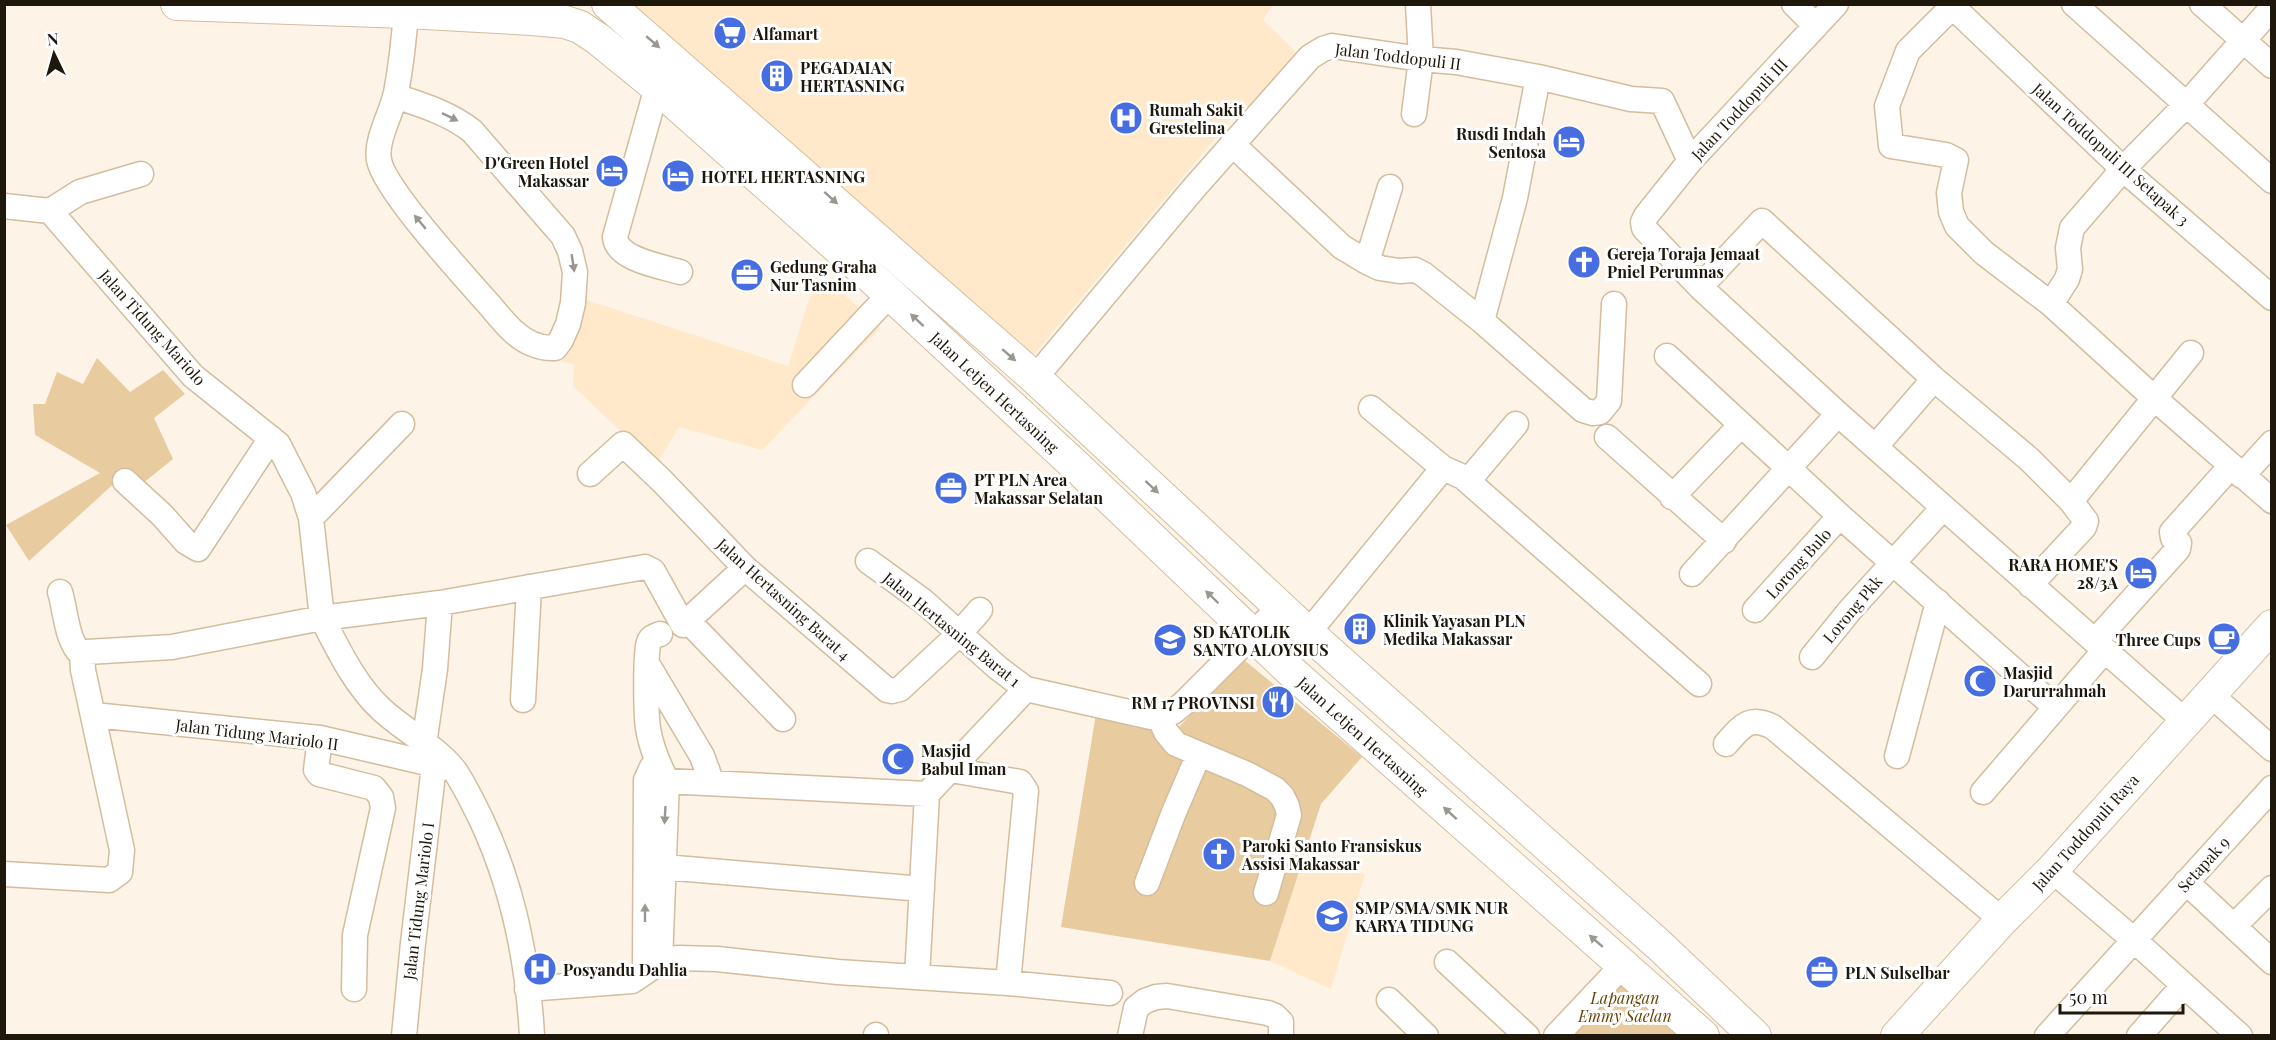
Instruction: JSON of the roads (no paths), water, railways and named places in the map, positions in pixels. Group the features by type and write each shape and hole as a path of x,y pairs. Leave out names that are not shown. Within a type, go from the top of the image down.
{"main road":[{"name":"Jalan Letjen Hertasning","path":"177,4 532,19 565,22 580,27 598,39 657,87 890,294 1078,468 1253,635 1489,848 1703,1035"},
{"name":"Jalan Letjen Hertasning","path":"608,4 1035,378 1308,633 1516,816 1755,1035"},
{"path":"949,350 972,323"},
{"name":"Jalan Toddopuli Raya","path":"1910,1031 2002,920 2052,870 2271,626"},
{"path":"1489,848 1516,816"}],"street":[{"path":"1414,114 1421,59 1418,4"},
{"path":"1794,4 1816,26"},
{"name":"Jalan Toddopuli III","path":"1700,287 1644,228 1646,216 1690,161 1836,4"},
{"path":"2074,4 2271,180"},
{"path":"2202,4 2271,66"},
{"path":"1954,6 1908,51 1887,106 1891,146 1946,155 1956,160 1949,193 1951,212 1957,226 1984,253 2051,304 2271,501"},
{"name":"Jalan Toddopuli III Setapak 3","path":"1954,6 2122,169 2271,298"},
{"path":"2051,304 2067,279 2070,269 2068,248 2072,228 2122,169 2186,105 2271,8"},
{"path":"395,96 460,121 472,131 563,236 573,260 574,286 568,324 555,348 532,344 514,332 457,267 388,181 379,159 379,152 395,96 406,12"},
{"name":"Jalan Toddopuli II","path":"1035,378 1232,144 1310,57 1332,46 1456,62 1538,77 1631,99 1662,101 1690,161"},
{"path":"1482,321 1515,198 1538,77"},
{"path":"657,87 615,237 619,249 629,256 680,272"},
{"path":"1232,144 1342,247 1367,262 1389,270 1415,270 1423,274 1482,321 1583,410 1593,413 1600,412 1609,401 1614,304"},
{"path":"4,206 50,211 81,192 141,174"},
{"path":"1367,262 1390,187"},
{"name":"Jalan Tidung Mariolo","path":"50,211 193,376 278,444 303,493 311,518 322,618 345,662 366,693 387,715 424,744 470,796 491,840 504,874 518,923 532,1035"},
{"path":"2030,585 2086,521 2071,501 2029,459 1934,379 1762,221 1700,287 1943,508 2030,585 2100,645 2185,721"},
{"path":"804,385 890,294"},
{"path":"2071,501 2191,353"},
{"path":"1667,356 1840,516 2055,707"},
{"path":"1876,446 1934,379"},
{"path":"1371,408 1443,468 1468,481 1699,684"},
{"path":"1692,574 1838,414"},
{"path":"311,518 402,424"},
{"path":"1468,481 1516,424"},
{"path":"1672,497 1741,424"},
{"path":"1607,437 1724,541"},
{"path":"124,481 162,515 186,542 198,549 271,438"},
{"name":"Jalan Hertasning Barat 4","path":"590,474 623,444 662,481 745,568 887,690 892,692 900,689 959,634"},
{"path":"1983,792 2055,707 2100,645 2178,549 2179,543 2173,538 2172,532 2236,471 2271,444"},
{"path":"1308,633 1443,468"},
{"name":"Lorong Pkk","path":"1812,657 1893,561 1943,508"},
{"name":"Lorong Bulo","path":"1755,610 1840,516"},
{"name":"Jalan Hertasning Barat 1","path":"868,561 923,601 1026,689 1145,716 1160,716"},
{"path":"82,655 93,651 172,647 322,618 440,603 649,567 686,623 783,719"},
{"path":"686,623 745,568"},
{"path":"523,700 529,587"},
{"path":"4,874 109,880 120,872 122,850 83,670 82,655 76,648 70,632 60,592"},
{"path":"1897,756 1938,602"},
{"path":"424,744 435,669 440,603"},
{"path":"1266,893 1289,815 1282,796 1275,789 1247,774 1176,744 1166,732 1160,716 1173,712 1184,704 1280,607"},
{"path":"959,634 980,610"},
{"path":"653,967 664,867 656,774 648,727 648,644 652,638 660,634"},
{"path":"648,665 702,756 712,783"},
{"path":"917,977 927,794 1026,689"},
{"path":"2211,695 2271,749"},
{"name":"Jalan Tidung Mariolo II","path":"94,715 320,738 444,768"},
{"path":"1726,744 1738,730 1751,721 1761,720 1773,727 2002,920"},
{"path":"320,738 316,770 319,774 374,788 381,796 383,808 355,935 354,988"},
{"path":"1147,884 1170,822 1200,754"},
{"name":"Jalan Tidung Mariolo I","path":"404,1035 412,943 444,768"},
{"path":"951,770 1020,782 1026,791 1008,983"},
{"path":"656,774 712,783 927,794"},
{"path":"653,967 656,774"},
{"name":"Setapak 9","path":"2047,1035 2271,788"},
{"path":"664,867 921,889"},
{"path":"2052,870 2134,940 2237,1034"},
{"path":"2186,882 2271,962"},
{"path":"2234,926 2271,888"},
{"path":"527,989 632,981 653,967 678,958 717,959 838,972 1008,983 1110,993"},
{"path":"1447,962 1527,1035"},
{"path":"1556,1035 1623,965"},
{"path":"2139,1035 2183,986"},
{"path":"1130,1035 1136,1008 1145,1001 1167,996 1268,1013 1281,1022 1281,1035"},
{"path":"1389,999 1426,1035"}],"place":[{"name":"Alfamart","path":"730,33"},
{"name":"PEGADAIAN HERTASNING","path":"777,76"},
{"name":"Rumah Sakit Grestelina","path":"1126,118"},
{"name":"Rusdi Indah Sentosa","path":"1569,142"},
{"name":"D'Green Hotel Makassar","path":"612,171"},
{"name":"HOTEL HERTASNING","path":"678,176"},
{"name":"Gereja Toraja Jemaat Pniel Perumnas","path":"1584,262"},
{"name":"Gedung Graha Nur Tasnim","path":"747,275"},
{"name":"PT PLN Area Makassar Selatan","path":"951,488"},
{"name":"RARA HOME'S 28/3A","path":"2141,573"},
{"name":"Klinik Yayasan PLN Medika Makassar","path":"1360,629"},
{"name":"Three Cups","path":"2224,639"},
{"name":"SD KATOLIK SANTO ALOYSIUS","path":"1170,640"},
{"name":"Masjid Darurrahmah","path":"1980,681"},
{"name":"RM 17 PROVINSI","path":"1278,702"},
{"name":"Masjid Babul Iman","path":"898,759"},
{"name":"Paroki Santo Fransiskus Assisi Makassar","path":"1219,854"},
{"name":"SMP/SMA/SMK NUR KARYA TIDUNG","path":"1332,916"},
{"name":"Posyandu Dahlia","path":"540,969"},
{"name":"PLN Sulselbar","path":"1822,972"}],"park label":[{"name":"Lapangan Emmy Saelan","path":"1625,1006"}]}
